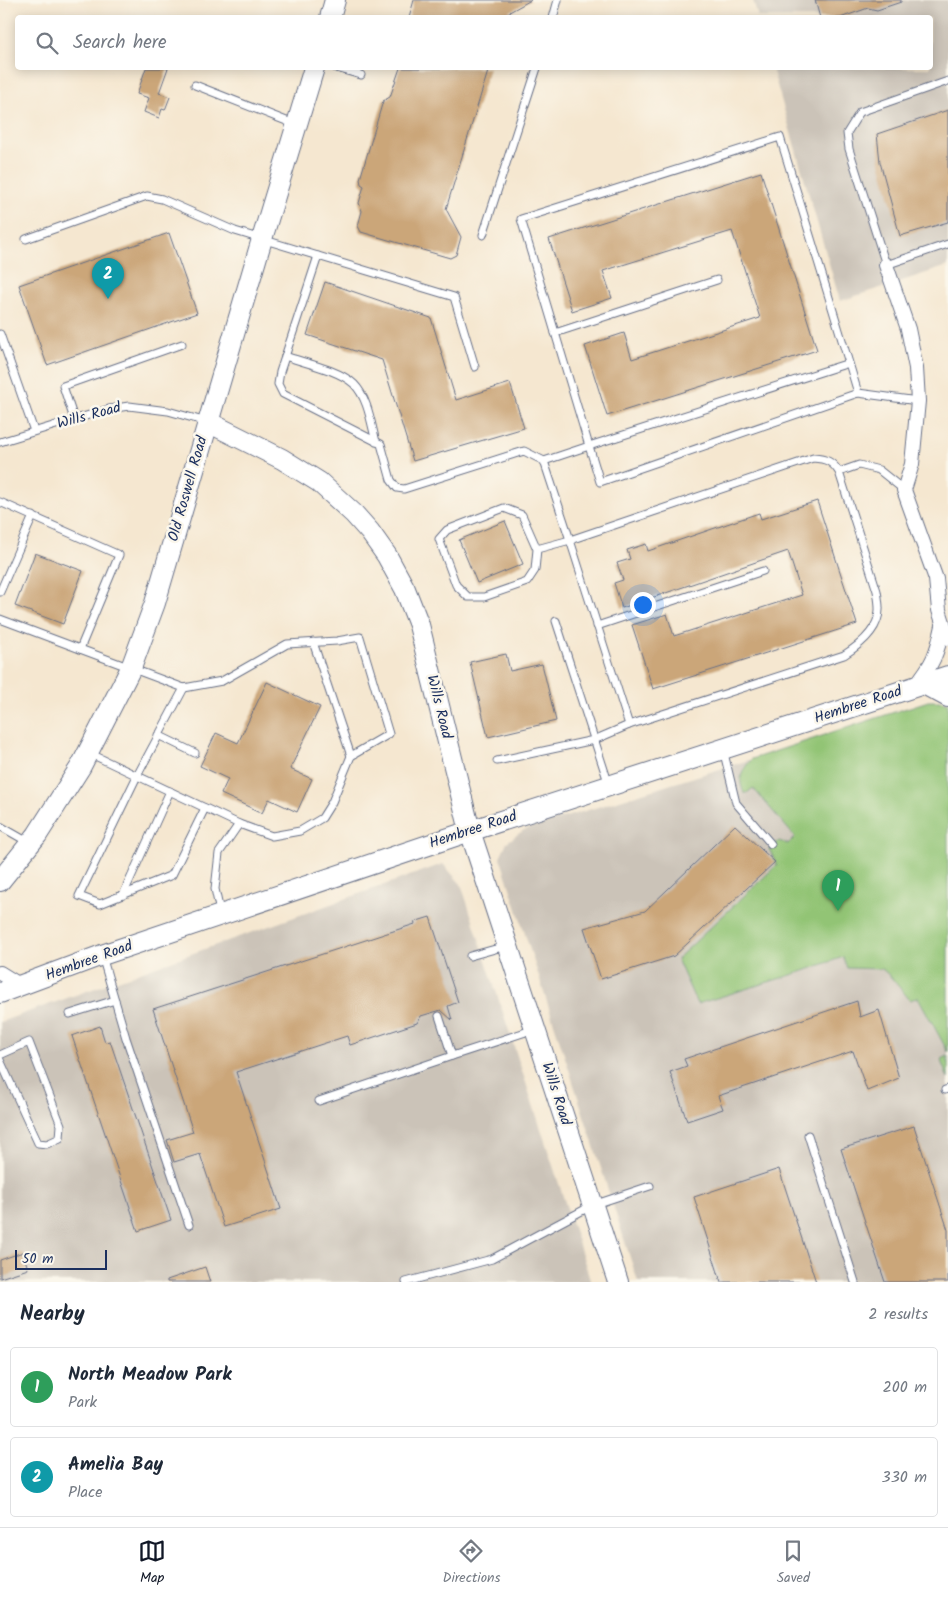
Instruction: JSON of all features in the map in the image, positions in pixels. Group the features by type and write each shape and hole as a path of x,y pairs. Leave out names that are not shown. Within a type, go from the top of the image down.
{"street":[{"path":"331,15 335,0"},
{"name":"Old Roswell Road","path":"0,881 31,844 88,753 131,668 155,604 313,70"},
{"path":"886,265 908,329 916,368 918,401 912,464 904,490 936,579 939,610 946,631 937,654 919,686 948,698"},
{"name":"Wills Road","path":"208,422 282,459 319,482 354,514 387,556 405,589 419,625 470,831 618,1282"},
{"path":"936,579 948,591"},
{"name":"Hembree Road","path":"0,993 102,955 470,831 948,676"},
{"path":"0,973 21,986"}],"lane":[{"path":"554,15 558,0"},
{"path":"344,70 361,74"},
{"path":"483,235 536,70"},
{"path":"948,81 860,112 847,133 849,149 886,265 948,244"},
{"path":"194,85 297,125"},
{"path":"858,394 780,138 521,219 600,482 858,394 918,401"},
{"path":"26,239 147,196 162,199 235,231 454,297 475,367"},
{"path":"318,256 285,356 278,384 283,394 381,444 391,480 397,488 404,489 524,451 544,461 849,363"},
{"path":"555,333 717,280"},
{"path":"0,334 34,432"},
{"path":"74,420 63,386 182,344"},
{"path":"285,356 344,377 355,385 366,405 376,442"},
{"name":"Wills Road","path":"0,442 109,409 128,406 168,411 208,422"},
{"path":"497,761 594,740 628,725 844,655 867,637 875,624 880,610 877,591 839,472 833,463 825,459 813,458 537,550"},
{"path":"544,461 628,725"},
{"path":"839,472 859,465 879,470 904,490"},
{"path":"0,502 119,555 80,649"},
{"path":"504,508 522,515 537,550 535,570 527,582 484,597 468,597 456,585 439,539 448,530 504,508"},
{"path":"0,592 33,516"},
{"path":"597,626 763,571"},
{"path":"0,618 184,688 222,681 287,644 337,641 360,637 389,734 351,756 332,802 322,818 300,832 272,836 239,824 88,753"},
{"path":"556,621 610,786"},
{"path":"313,642 351,756"},
{"path":"184,688 137,776 79,896 100,904 172,875 205,808"},
{"path":"158,735 195,753"},
{"path":"723,749 736,803 771,844"},
{"path":"123,895 170,791"},
{"path":"221,915 215,889 219,853 239,824"},
{"path":"0,826 31,844"},
{"path":"470,956 508,946"},
{"path":"102,955 189,1225"},
{"path":"70,1014 115,1000"},
{"path":"439,1016 452,1056"},
{"path":"319,1101 535,1029"},
{"path":"0,1055 29,1042 61,1125 60,1138 47,1144 38,1143 0,1060"},
{"path":"808,1135 855,1282"},
{"path":"406,1282 492,1259 593,1205 650,1186"}],"shaded area":[{"path":"753,0 948,0 948,266 840,301 773,70 933,70 933,15 757,15"},
{"path":"752,759 743,769 740,779 742,787 747,793 753,787 795,837 788,844 769,849 777,865 677,959 801,972 843,957 882,969 918,997 948,1052 948,1056 942,1059 948,1078 948,1282 638,1282 500,857 507,842 524,830"},
{"path":"443,864 461,884 591,1282 0,1282 0,1022"}],"green space":[{"path":"928,701 948,703 948,1052 918,997 910,1000 882,969 847,968 843,957 697,1004 677,959 777,865 769,849 779,841 788,844 795,837 753,788 744,793 741,778 752,759"},
{"path":"948,1056 948,1078 941,1061"}],"building":[{"path":"414,0 531,0 504,15 410,15"},
{"path":"815,0 901,0 901,2 877,10 868,8 848,15 819,15"},
{"path":"145,70 167,70 159,93 170,97 165,110 162,109 159,118 144,112 149,98 137,94"},
{"path":"399,70 488,70 446,209 461,237 456,255 450,258 361,232 358,226 362,211 359,203 364,186 361,184 360,179 383,101 390,97"},
{"path":"948,110 948,222 900,236 880,162 877,134"},
{"path":"761,172 817,350 607,416 585,346 624,333 632,359 760,318 732,231 603,271 612,298 572,311 549,239"},
{"path":"169,233 197,313 47,365 19,285"},
{"path":"325,282 431,318 456,400 510,383 524,428 413,461 382,360 307,335"},
{"path":"817,501 857,624 653,689 632,625 667,614 674,636 802,595 788,551 622,608 614,583 623,580 617,563 630,559 627,550 646,544 648,551 759,513 761,519"},
{"path":"505,521 523,564 477,583 459,540"},
{"path":"35,553 83,571 63,624 15,606"},
{"path":"506,654 510,671 542,664 556,721 488,737 470,662"},
{"path":"267,682 320,707 290,769 312,779 297,812 269,799 262,813 221,794 228,779 200,766 216,733 238,743"},
{"path":"735,825 775,862 674,956 601,979 584,928 645,911"},
{"path":"430,917 458,1002 448,1006 452,1020 441,1010 421,1016 417,1023 350,1045 347,1036 236,1072 281,1209 224,1227 200,1154 174,1162 167,1140 193,1132 153,1009 415,924 414,922"},
{"path":"857,1001 860,1017 879,1010 899,1078 867,1091 853,1051 718,1096 723,1109 687,1121 670,1072 687,1066 684,1059"},
{"path":"100,1026 105,1042 110,1041 171,1220 138,1231 72,1036"},
{"path":"914,1126 948,1230 948,1282 885,1282 841,1149"},
{"path":"779,1169 816,1282 721,1282 694,1197"},
{"path":"23,1252 28,1269 0,1278 0,1260"},
{"path":"205,1267 210,1282 167,1282 167,1280"}],"place":[{"name":"Amelia Bay","path":"108,299"},
{"name":"North Meadow Park","path":"838,911"}]}
